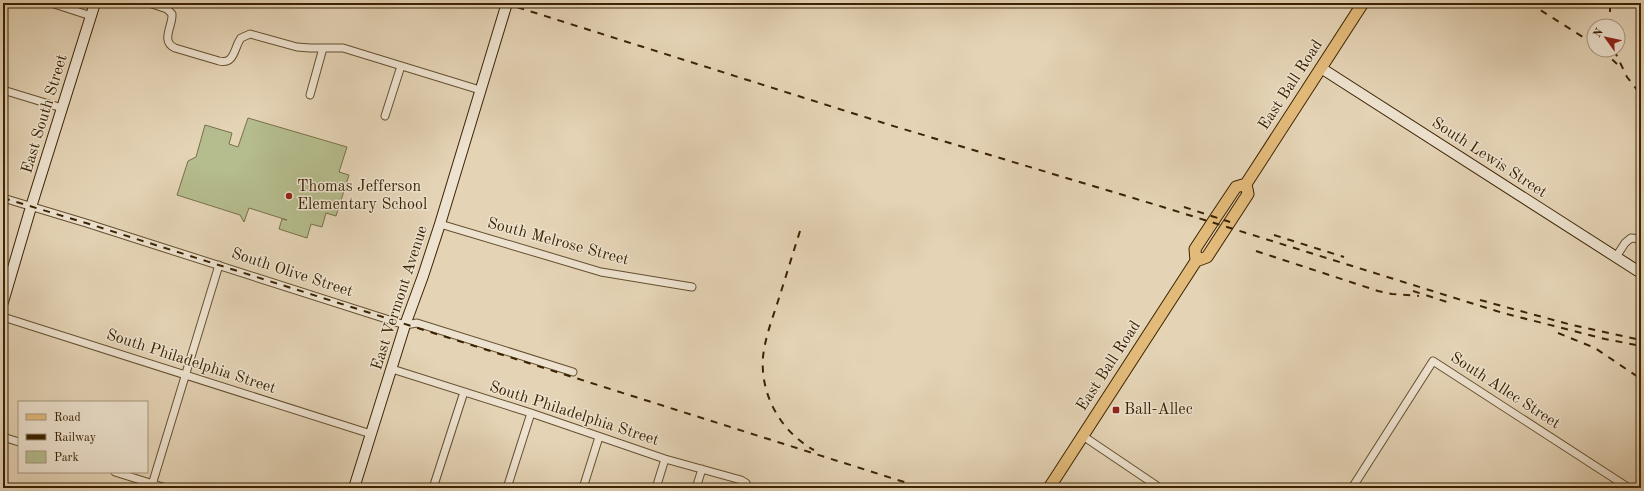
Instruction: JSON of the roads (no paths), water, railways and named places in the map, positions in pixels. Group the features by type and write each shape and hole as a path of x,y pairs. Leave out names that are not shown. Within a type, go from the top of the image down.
{"main road":[{"name":"East Ball Road","path":"1049,488 1196,261 1195,249 1236,187 1246,184 1363,3"}],"street":[{"path":"51,3 91,16"},
{"name":"East South Street","path":"3,302 5,290 95,3"},
{"path":"149,3 167,9 172,14 167,38 170,45 219,61 225,62 230,60 234,55 241,38 250,34 296,47 343,48 480,90"},
{"name":"East Vermont Avenue","path":"354,488 440,224 507,3"},
{"path":"310,95 323,48"},
{"path":"385,116 401,66"},
{"name":"South Lewis Street","path":"1321,68 1641,274"},
{"path":"3,90 62,108"},
{"name":"South Olive Street","path":"3,198 406,325 417,323 573,372"},
{"name":"South Melrose Street","path":"440,224 601,272 692,287"},
{"path":"1616,257 1631,238 1641,239"},
{"path":"151,486 219,265"},
{"name":"South Philadelphia Street","path":"3,317 371,434"},
{"name":"South Allec Street","path":"1352,488 1433,361 1629,488"},
{"name":"South Philadelphia Street","path":"392,369 531,413 665,459 741,480 747,486"},
{"path":"433,488 464,392"},
{"path":"507,488 531,413"},
{"path":"1083,436 1160,488"},
{"path":"3,437 18,442"},
{"path":"583,488 599,437"},
{"path":"656,488 665,459"},
{"path":"696,488 702,469"},
{"path":"118,473 151,486 166,488"}],"railway":[{"path":"504,3 890,125 1163,207 1503,313 1605,339 1641,346"},
{"path":"1529,3 1586,39"},
{"path":"1610,3 1610,18"},
{"path":"1611,58 1617,64"},
{"path":"1618,58 1627,77 1641,95"},
{"path":"3,198 923,488"},
{"path":"1184,207 1230,222"},
{"path":"800,231 767,335 763,357 763,371 765,385 775,411 792,433 814,450"},
{"path":"1274,235 1344,257"},
{"path":"1256,251 1378,291 1392,294 1419,296"},
{"path":"1413,291 1447,302"},
{"path":"1480,300 1572,325 1641,340"},
{"path":"1558,333 1595,348 1641,379"}],"place":[{"name":"Thomas Jefferson Elementary School","path":"289,196"},
{"name":"Ball-Allec","path":"1116,410"}]}
